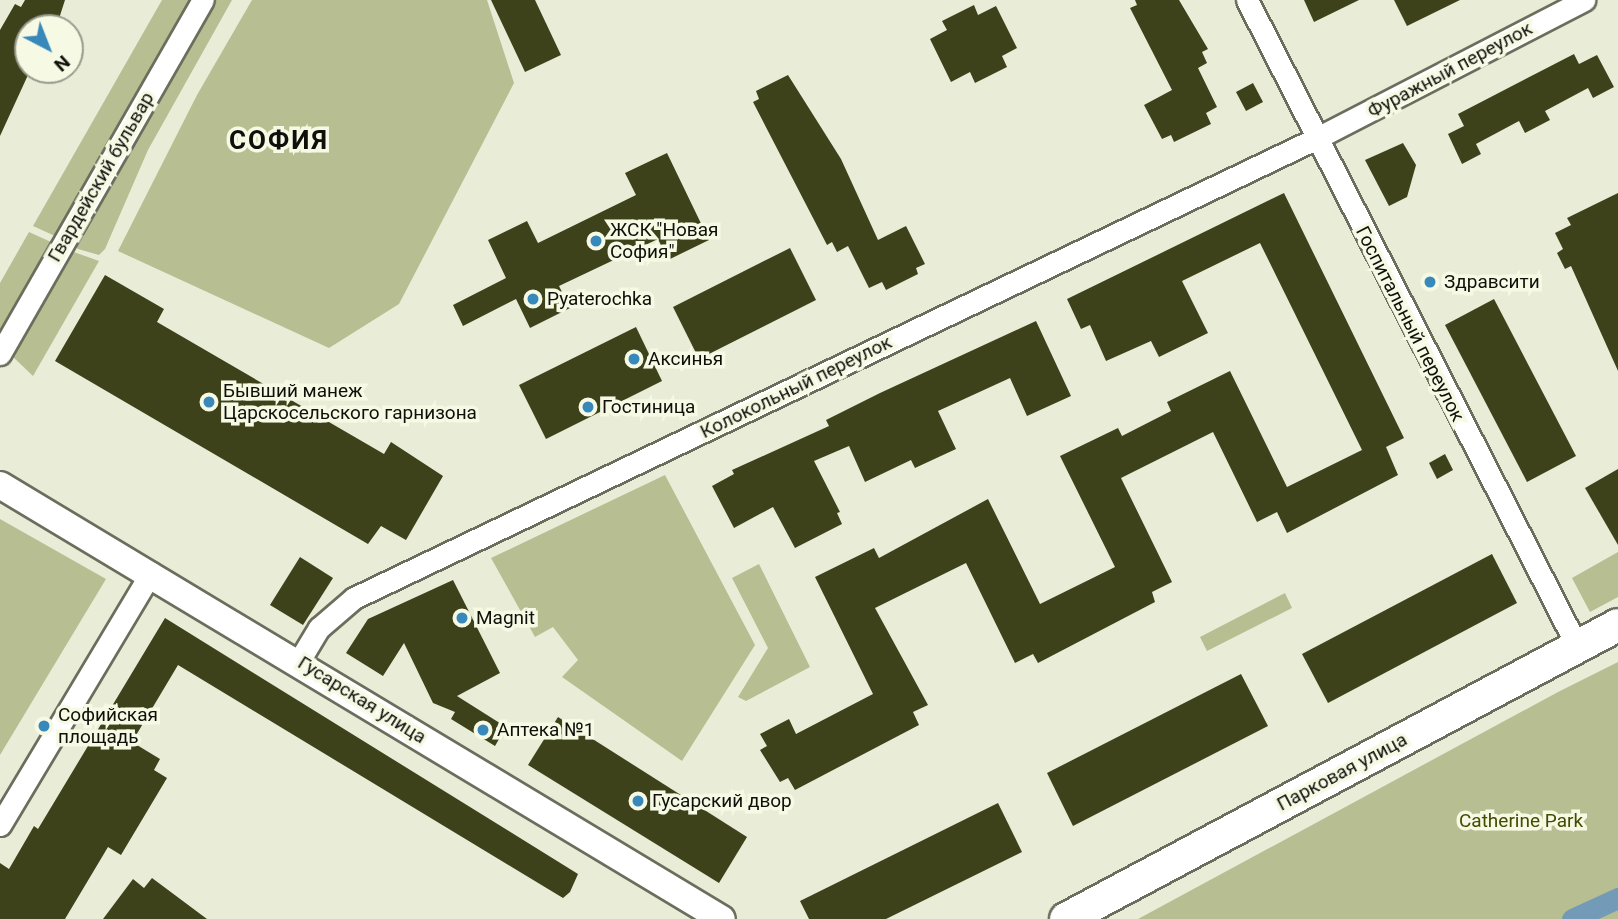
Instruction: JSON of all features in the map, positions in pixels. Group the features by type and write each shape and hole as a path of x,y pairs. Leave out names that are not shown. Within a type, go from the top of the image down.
{"main road":[{"name":"Парковая улица","path":"1066,919 1618,625"}],"street":[{"name":"Гвардейский бульвар","path":"0,354 203,0"},
{"name":"Госпитальный переулок","path":"1247,0 1315,139 1577,646"},
{"name":"Фуражный переулок","path":"1315,139 1584,0"},
{"name":"Колокольный переулок","path":"299,661 319,628 354,598 1315,139"},
{"name":"Гусарская улица","path":"0,485 299,661 722,919"},
{"path":"0,825 151,573"}],"green space":[{"path":"162,0 190,0 55,236 33,226"},
{"path":"216,0 232,0 148,150 105,249 99,255 78,249 75,246"},
{"path":"252,0 487,0 514,83 399,304 329,348 118,251 197,95"},
{"path":"29,232 51,242 0,332 0,283"},
{"path":"71,251 99,261 33,376 12,356"},
{"path":"665,475 755,645 682,761 562,677 578,660 553,627 535,637 491,558"},
{"path":"0,519 106,579 0,755"},
{"path":"1618,552 1618,597 1590,612 1572,578"},
{"path":"759,564 810,667 746,701 738,697 768,648 732,578"},
{"path":"1285,593 1292,608 1207,651 1200,637"},
{"name":"Catherine Park","path":"1618,662 1618,919 1138,919 1558,692"}],"building":[{"path":"25,0 65,0 60,14 14,14 14,84 24,84 0,136 0,30 15,4 21,7"},
{"path":"491,0 535,0 561,55 525,72"},
{"path":"1135,0 1179,0 1208,49 1202,52 1207,63 1198,68 1217,107 1206,113 1211,124 1174,142 1171,135 1162,139 1144,105 1172,90 1130,8 1137,5"},
{"path":"1304,0 1359,0 1314,22"},
{"path":"1394,0 1460,0 1407,26"},
{"path":"974,5 978,15 996,6 1017,48 1002,56 1007,67 975,83 970,72 951,82 930,39 947,30 942,21"},
{"path":"1574,54 1579,64 1597,55 1614,87 1593,98 1588,88 1545,111 1550,120 1525,133 1519,121 1476,144 1481,154 1462,164 1448,134 1464,126 1458,114"},
{"path":"788,75 841,159 878,240 906,226 925,264 916,268 918,274 886,290 882,282 869,288 848,246 837,252 832,242 827,245 753,102 759,99 756,91"},
{"path":"1253,83 1263,102 1246,111 1236,92"},
{"path":"1403,143 1416,165 1407,197 1389,206 1365,160"},
{"name":"ЖСК \"Новая София\"","path":"667,153 709,240 668,260 658,239 559,286 570,308 530,328 516,299 463,326 453,305 506,278 488,240 527,221 538,243 636,195 625,173"},
{"path":"1284,193 1404,438 1386,447 1398,475 1287,533 1277,512 1257,522 1213,432 1121,478 1172,582 1152,592 1155,602 1038,663 1033,654 1015,663 966,563 875,608 928,705 913,712 919,725 795,790 788,778 780,782 760,750 767,746 760,734 789,719 796,734 873,694 815,577 874,548 879,558 988,499 1040,604 1115,567 1060,456 1118,428 1122,436 1171,411 1167,402 1230,371 1287,487 1362,450 1260,243 1182,281 1208,333 1159,357 1151,341 1106,361 1090,325 1081,329 1067,299"},
{"path":"1618,193 1618,371 1571,266 1565,269 1557,253 1563,249 1555,233 1571,225 1567,218"},
{"path":"790,248 816,300 699,359 673,307"},
{"name":"Бывший манеж Царскосельского гарнизона","path":"105,275 164,309 157,322 384,454 391,442 443,476 406,540 381,526 368,544 55,361"},
{"path":"1494,299 1576,456 1527,482 1445,325"},
{"path":"1036,321 1071,396 1027,416 1010,378 938,411 956,449 915,468 911,460 865,482 849,446 814,461 840,512 837,513 842,524 795,548 773,507 734,528 712,486 734,474 732,470 829,426 826,420 880,393"},
{"path":"636,327 662,381 546,439 519,385"},
{"path":"1445,454 1453,470 1437,479 1429,463"},
{"path":"1618,469 1618,545 1585,488"},
{"path":"1492,554 1517,603 1328,703 1302,654"},
{"path":"300,557 333,578 303,625 270,605"},
{"path":"453,580 500,673 457,696 506,727 495,746 451,719 455,712 433,703 404,643 383,676 346,653 368,619"},
{"path":"165,618 578,874 570,892 563,898 178,665 132,742 160,759 154,770 167,778 121,855 108,847 65,919 0,919 0,863 9,869 34,826 38,829"},
{"path":"1241,674 1268,726 1073,826 1047,773"},
{"name":"Гусарский двор","path":"558,717 747,837 719,883 528,765"},
{"path":"998,803 1022,852 886,919 809,919 800,901"},
{"path":"152,878 207,919 103,919 133,879 144,888"}],"waterway":[{"path":"1572,919 1618,898"}],"place":[{"name":"ЖСК \"Новая София\"","path":"596,241"},
{"name":"Здравсити","path":"1430,282"},
{"name":"Pyaterochka","path":"533,299"},
{"name":"Аксинья","path":"634,359"},
{"name":"Бывший манеж Царскосельского гарнизона","path":"209,402"},
{"name":"Гостиница","path":"588,407"},
{"name":"Magnit","path":"462,618"},
{"name":"Софийская площадь","path":"44,726"},
{"name":"Аптека №1","path":"483,730"},
{"name":"Гусарский двор","path":"638,801"}],"district":[{"name":"СОФИЯ","path":"279,141"}]}
